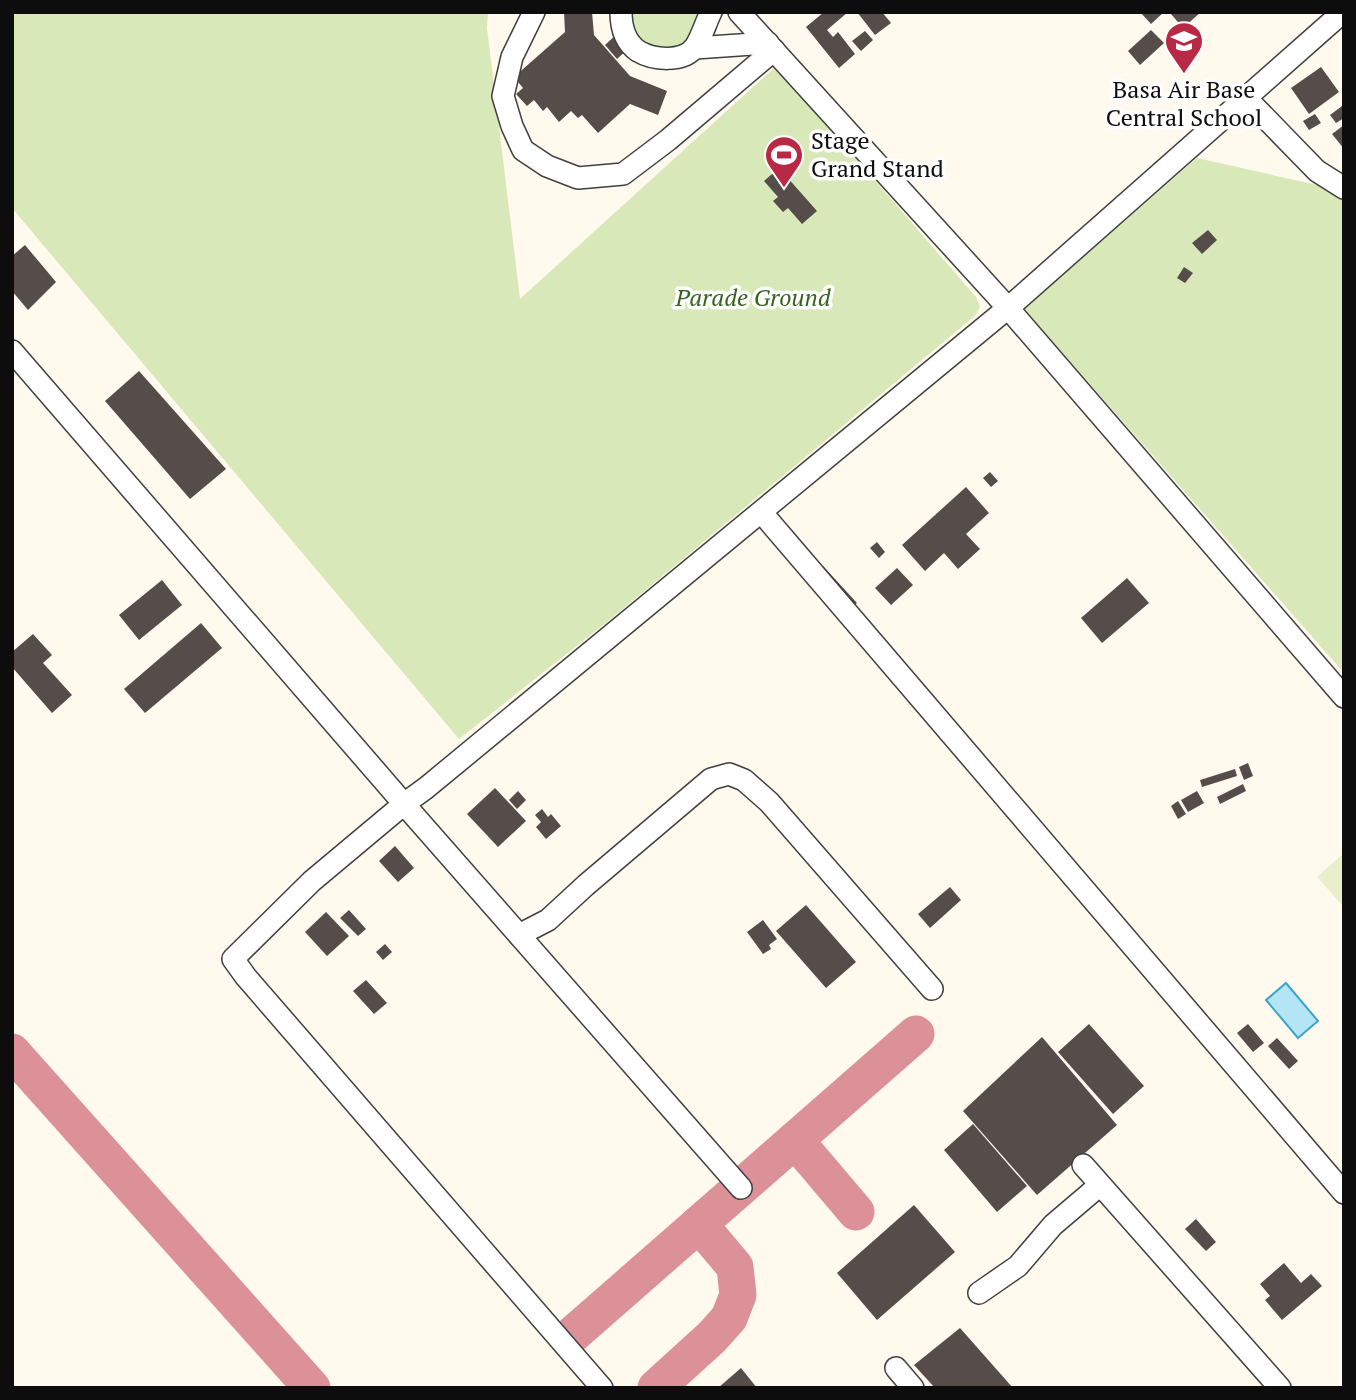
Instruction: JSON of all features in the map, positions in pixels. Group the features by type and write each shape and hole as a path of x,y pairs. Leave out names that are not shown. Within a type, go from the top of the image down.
{"lane":[{"path":"534,12 513,57 503,96 523,150 547,166 578,178 624,174 668,140 771,47"},
{"path":"621,12 621,27 636,50 650,56 673,58 686,55 695,48 711,12"},
{"path":"738,12 1008,308 1344,698"},
{"path":"602,1388 351,1100 233,959 312,881 1008,308 1343,12"},
{"path":"695,48 771,47"},
{"path":"1246,98 1317,171 1344,188"},
{"path":"12,351 741,1188"},
{"path":"762,513 1344,1193"},
{"path":"519,935 548,920 710,779 729,774 744,780 769,802 932,989"},
{"path":"1083,1165 1280,1388"},
{"path":"979,1293 1018,1266 1053,1226 1100,1185"},
{"path":"896,1368 913,1388"}],"green space":[{"name":"Parade Ground","path":"12,12 488,12 487,28 520,299 776,66 976,297 980,306 976,315 612,618 459,739 12,208"},
{"path":"623,12 700,12 687,39 676,49 643,48"},
{"path":"1197,158 1344,191 1344,673 1024,309"},
{"path":"1344,853 1344,907 1317,877"}],"water":[{"path":"1286,983 1318,1021 1298,1038 1266,1000"}],"building":[{"path":"564,12 592,12 594,35 630,76 667,91 658,115 630,104 598,133 582,115 578,118 571,111 559,122 547,107 543,111 534,100 527,106 516,94 523,88 514,77 565,32"},
{"path":"824,12 848,12 827,30 833,37 838,32 855,54 839,68 806,27"},
{"path":"857,12 882,12 891,23 875,35"},
{"path":"1140,12 1164,12 1151,24"},
{"path":"1201,12 1183,28 1171,14"},
{"path":"1151,30 1164,43 1140,65 1128,51"},
{"path":"865,31 873,40 861,51 852,41"},
{"path":"618,33 630,47 617,59 605,45"},
{"path":"1321,67 1339,92 1309,114 1291,88"},
{"path":"1342,106 1344,118 1336,123 1330,115"},
{"path":"1315,114 1321,123 1309,130 1303,121"},
{"path":"1344,125 1344,149 1332,134"},
{"name":"Stage Grand Stand","path":"779,168 817,211 802,224 788,208 783,212 773,201 778,197 764,181"},
{"path":"1208,230 1217,240 1202,254 1192,243"},
{"path":"25,245 56,282 28,310 12,291 12,256"},
{"path":"1184,267 1193,273 1185,283 1177,278"},
{"path":"139,371 226,469 190,499 105,401"},
{"path":"990,472 998,481 991,487 983,478"},
{"path":"966,487 989,513 966,534 980,549 958,569 944,553 925,571 902,545"},
{"path":"877,542 885,552 879,558 870,548"},
{"path":"823,566 857,603 849,610 816,573"},
{"path":"897,568 913,585 891,605 875,588"},
{"path":"1127,578 1149,603 1102,643 1081,618"},
{"path":"162,580 182,605 139,640 119,615"},
{"path":"201,623 222,648 145,713 124,689"},
{"path":"33,634 52,655 43,663 72,695 52,713 12,667 12,652"},
{"path":"1248,763 1253,776 1244,780 1239,767"},
{"path":"1235,769 1237,776 1202,787 1200,780"},
{"path":"1243,784 1246,791 1220,804 1217,797"},
{"path":"495,788 526,821 498,847 467,814"},
{"path":"518,791 526,800 517,809 509,800"},
{"path":"1197,791 1204,803 1188,812 1181,800"},
{"path":"1178,801 1186,814 1178,819 1171,806"},
{"path":"542,809 548,817 551,814 561,826 546,839 536,827 541,822 535,815"},
{"path":"395,846 414,868 398,882 379,861"},
{"path":"950,887 961,900 930,928 918,914"},
{"path":"806,905 856,962 826,988 776,931"},
{"path":"349,910 366,929 358,936 340,918"},
{"path":"326,912 349,936 327,956 305,932"},
{"path":"763,920 777,939 769,945 771,949 763,954 747,932"},
{"path":"385,944 392,952 383,960 376,952"},
{"path":"366,980 387,1003 374,1014 353,991"},
{"path":"1089,1024 1144,1086 1113,1114 1058,1052"},
{"path":"1248,1024 1264,1043 1253,1052 1237,1033"},
{"path":"1042,1037 1117,1125 1037,1195 963,1111"},
{"path":"1277,1038 1298,1061 1289,1069 1268,1046"},
{"path":"973,1124 1027,1186 997,1212 944,1150"},
{"path":"914,1205 955,1252 877,1320 837,1273"},
{"path":"1196,1219 1216,1242 1206,1251 1185,1229"},
{"path":"1284,1263 1301,1283 1311,1274 1322,1286 1282,1320 1265,1300 1270,1296 1260,1284"},
{"path":"960,1328 1013,1388 935,1388 914,1365"},
{"path":"741,1368 757,1388 718,1388"}],"taxiway":[{"path":"571,1336 916,1034"},
{"path":"12,1052 312,1388"},
{"path":"795,1140 856,1212"},
{"path":"656,1388 729,1318 738,1295 735,1267 699,1224"}],"place":[{"name":"Basa Air Base Central School","path":"1184,75"},
{"name":"Stage Grand Stand","path":"784,189"}]}
